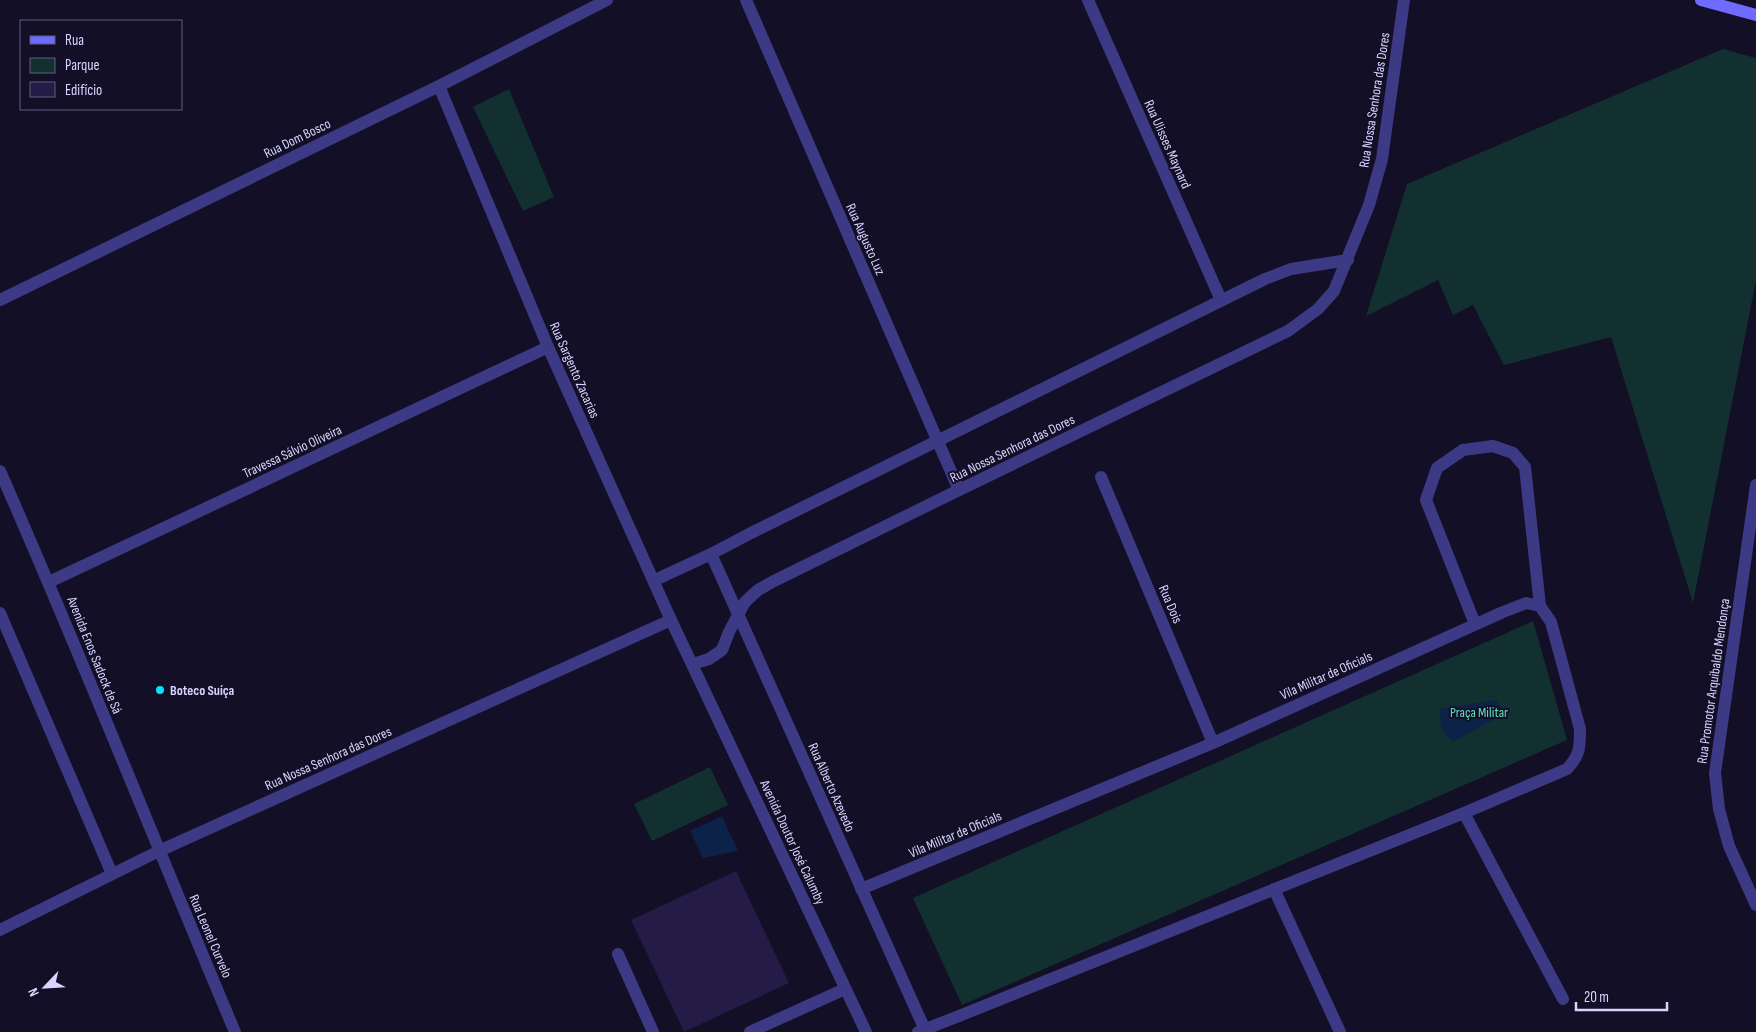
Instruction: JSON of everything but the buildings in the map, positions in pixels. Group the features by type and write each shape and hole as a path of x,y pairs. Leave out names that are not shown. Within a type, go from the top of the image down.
{"main road":[{"path":"1701,0 1756,15"}],"street":[{"name":"Rua Dom Bosco","path":"0,300 439,86 607,0"},
{"name":"Rua Augusto Luz","path":"746,0 959,490"},
{"name":"Rua Ulisses Maynard","path":"1088,0 1221,300"},
{"name":"Rua Nossa Senhora das Dores","path":"693,664 709,658 722,650 738,613 745,602 758,590 959,490 1288,331 1318,310 1334,291 1348,260 1369,205 1382,159 1404,0"},
{"name":"Rua Sargento Zacarias","path":"439,86 548,347 671,620 693,664"},
{"path":"654,580 711,554 938,442 1221,300 1291,269 1348,260"},
{"name":"Travessa Sálvio Oliveira","path":"49,582 548,347"},
{"path":"923,1031 1274,890 1567,769 1577,758 1580,744 1580,729 1551,622 1540,606 1525,467 1513,453 1493,446 1462,450 1438,468 1426,500 1475,624"},
{"name":"Avenida Enos Sadock de Sá","path":"0,471 49,582 159,851"},
{"name":"Rua Dois","path":"1100,477 1213,743"},
{"name":"Rua Promotor Arquibaldo Mendonça","path":"1756,485 1715,773 1719,809 1729,846 1756,905"},
{"name":"Rua Alberto Azevedo","path":"711,554 923,1031"},
{"name":"Vila Militar de Oficials","path":"861,889 1213,743 1475,624 1526,604 1540,606"},
{"path":"0,613 112,874"},
{"name":"Rua Nossa Senhora das Dores","path":"0,930 159,851 671,620"},
{"name":"Avenida Doutor José Calumby","path":"693,664 866,1032"},
{"path":"1464,812 1563,999"},
{"name":"Rua Leonel Curvelo","path":"159,851 235,1032"},
{"path":"1274,890 1340,1032"},
{"path":"618,954 653,1032"},
{"path":"750,1032 845,989"}],"green space":[{"path":"1723,49 1756,58 1756,280 1693,603 1611,337 1504,365 1473,305 1453,315 1438,280 1366,316 1407,184"},
{"path":"509,89 554,197 523,211 473,107"},
{"name":"Praça Militar","path":"1533,621 1567,740 962,1005 913,898"},
{"path":"710,767 728,805 652,841 634,804"}],"water":[{"path":"1497,700 1504,714 1452,742 1441,727 1440,709"},
{"path":"722,816 738,851 703,858 690,831"}],"place":[{"name":"Boteco Suíça","path":"160,690"}]}
